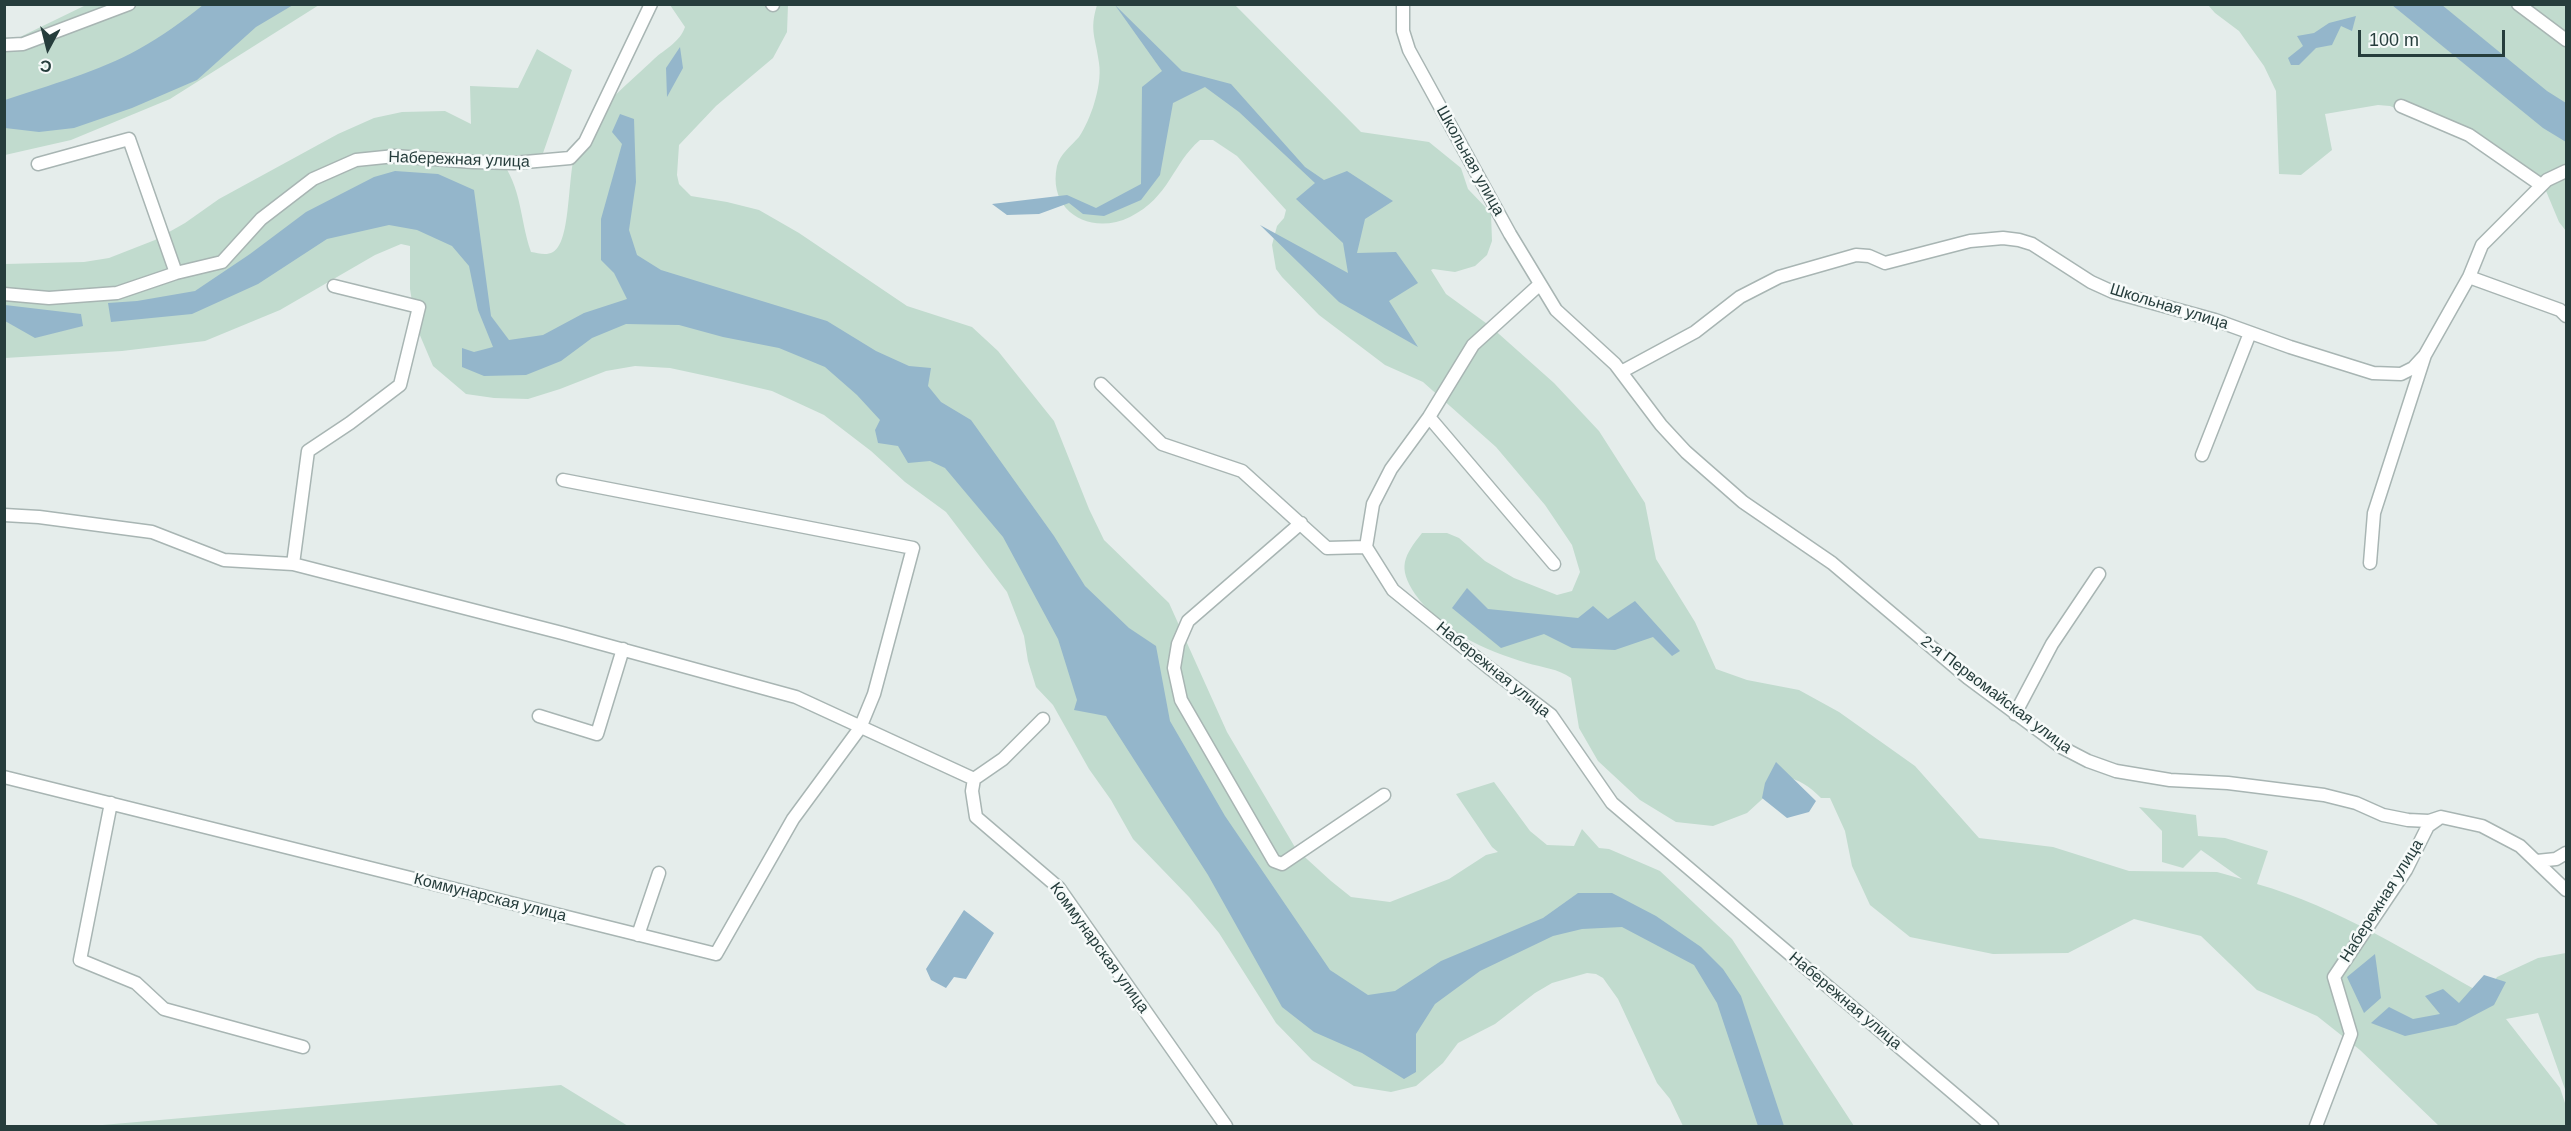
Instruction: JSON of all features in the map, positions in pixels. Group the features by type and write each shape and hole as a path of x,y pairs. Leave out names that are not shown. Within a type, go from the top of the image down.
{"street":[{"path":"4,45 23,44 129,4"},
{"name":"Набережная улица","path":"4,294 49,298 117,293 176,273 222,262 261,219 313,179 356,160 395,156 513,163 570,158 585,142 651,4"},
{"name":"Школьная улица","path":"1403,4 1403,31 1409,50 1539,285 1556,310"},
{"path":"2518,4 2566,40"},
{"path":"2401,106 2469,135 2541,185"},
{"path":"38,164 129,139 176,273"},
{"name":"Школьная улица","path":"2370,563 2374,513 2425,355 2469,277 2482,245 2541,185 2566,171"},
{"name":"Школьная улица","path":"1622,372 1695,332 1740,297 1779,277 1856,255 1869,256 1885,263 1970,241 2003,238 2032,244 2091,282 2113,292 2141,302 2215,320 2373,373 2401,374 2413,368 2425,355"},
{"path":"2469,277 2560,310 2566,316"},
{"path":"1101,384 1162,444 1242,471 1328,548 1366,547 1373,504 1391,469 1428,417 1473,345 1539,285"},
{"path":"293,564 308,451 400,385 419,307 334,286"},
{"name":"2-я Первомайская улица","path":"1556,310 1622,372 1660,425 1715,479 1743,502 1832,562 1968,678 2061,747 2088,761 2116,771 2170,780 2228,783 2324,795 2356,803 2382,815 2429,821 2441,817 2482,826 2520,846 2566,890"},
{"path":"2202,455 2250,333"},
{"path":"1428,417 1554,564"},
{"name":"Коммунарская улица","path":"4,777 716,954 793,819 860,728 874,694 913,548 563,480"},
{"path":"4,514 152,532 224,560 293,564 623,649 796,697 974,779 1003,759 1043,719"},
{"path":"1301,523 1188,621 1178,644 1174,668 1181,700 1274,861 1282,864 1384,795"},
{"name":"Набережная улица","path":"1366,547 1393,590 1551,715 1612,803 1992,1126"},
{"path":"2015,714 2052,644 2100,574"},
{"path":"539,716 597,734 623,649"},
{"name":"Коммунарская улица","path":"974,779 972,791 976,817 1059,888 1226,1126"},
{"path":"111,803 80,960 136,983 164,1009 303,1047"},
{"name":"Набережная улица","path":"2316,1126 2351,1034 2334,977 2370,927 2406,870 2428,826 2441,817"},
{"path":"2537,861 2556,859 2566,853"},
{"path":"638,935 658,873"}],"green space":[{"path":"86,5 319,5 170,99 71,140 5,155 4,42 18,38"},
{"path":"670,5 788,5 787,32 773,58 716,106 679,145 677,175 679,184 691,196 759,210 799,233 907,306 972,327 998,351 1054,421 1089,509 1104,540 1169,603 1227,732 1296,849 1351,897 1390,902 1449,879 1486,855 1498,852 1492,847 1456,794 1494,782 1530,831 1547,845 1574,846 1582,829 1599,848 1609,849 1660,871 1732,939 1854,1126 1683,1126 1670,1099 1657,1083 1618,999 1603,978 1596,974 1587,973 1552,983 1535,993 1495,1024 1458,1043 1443,1063 1416,1086 1391,1092 1354,1086 1312,1060 1276,1023 1219,933 1189,897 1133,839 1111,800 1089,769 1053,705 1036,687 1028,661 1024,636 1007,592 946,512 905,482 871,451 824,415 772,391 670,368 635,366 606,371 528,399 466,394 433,366 416,326 410,289 410,246 401,244 375,255 280,310 205,341 122,351 5,358 5,264 84,262 109,258 155,240 185,223 219,199 338,134 374,118 402,112 445,111 471,124 470,86 518,88 537,49 572,70 542,156 499,157 517,192 531,252 545,254 553,252 560,245 564,232 573,163 581,135 595,116 615,96 680,37 685,27"},
{"path":"1097,5 1235,5 1361,132 1429,142 1461,168 1468,189 1491,213 1492,241 1487,255 1475,266 1455,272 1431,270 1446,294 1490,326 1554,383 1599,431 1645,503 1656,559 1695,622 1716,669 1747,680 1799,690 1839,712 1915,766 1979,838 2053,847 2129,871 2217,872 2242,879 2201,850 2183,868 2162,862 2162,831 2139,807 2196,815 2198,836 2225,838 2268,851 2257,884 2345,918 2485,995 2497,977 2538,958 2566,953 2566,1092 2538,1013 2506,1019 2560,1088 2566,1106 2566,1126 2439,1126 2360,1050 2317,1016 2257,990 2201,936 2134,919 2068,953 1993,954 1910,937 1870,905 1852,866 1845,831 1830,798 1821,798 1794,779 1783,776 1770,792 1747,813 1713,826 1676,822 1640,800 1598,761 1579,728 1571,678 1555,670 1495,652 1465,638 1437,619 1409,585 1405,562 1411,548 1422,533 1447,533 1459,538 1485,561 1514,578 1557,595 1572,591 1580,572 1572,545 1545,505 1496,447 1423,382 1385,365 1319,315 1282,277 1276,269 1272,245 1277,226 1284,218 1286,210 1237,156 1213,140 1200,140 1183,159 1154,200 1130,217 1115,222 1101,224 1087,221 1075,216 1065,207 1059,196 1056,182 1057,166 1063,154 1079,137 1097,94 1100,68 1093,28"},
{"path":"2208,5 2566,5 2566,231 2559,222 2541,179 2444,128 2390,106 2378,105 2325,114 2332,150 2301,175 2279,174 2276,91 2264,66 2239,31"},
{"path":"561,1085 628,1126 91,1126"}],"water":[{"path":"203,5 293,5 256,27 197,80 132,108 74,128 39,132 5,128 5,100 107,65 164,34"},
{"path":"1115,5 1182,71 1231,84 1305,167 1324,180 1347,171 1393,201 1365,219 1357,253 1396,252 1418,283 1389,301 1418,347 1339,302 1260,225 1348,273 1343,243 1296,199 1315,183 1239,112 1205,87 1173,103 1160,175 1141,200 1104,216 1083,214 1069,203 1039,214 1007,215 992,204 1067,195 1096,208 1141,184 1142,87 1162,71"},
{"path":"2392,5 2442,5 2547,91 2566,103 2566,142 2543,128"},
{"path":"2356,16 2352,31 2341,26 2332,45 2316,48 2299,65 2291,65 2288,58 2303,46 2297,36 2314,33 2329,23"},
{"path":"680,47 683,68 667,97 666,68"},
{"path":"620,114 634,119 636,182 629,230 637,255 661,270 827,321 876,351 909,366 931,368 928,386 941,402 971,420 1054,536 1085,586 1129,628 1156,646 1170,721 1225,816 1330,970 1368,995 1395,991 1441,961 1543,918 1578,893 1612,893 1656,916 1701,947 1723,969 1741,996 1784,1126 1758,1126 1717,1003 1694,965 1622,927 1582,929 1553,936 1480,971 1435,1004 1416,1034 1416,1072 1404,1079 1362,1053 1314,1032 1282,1007 1208,875 1106,716 1074,710 1077,700 1058,639 1003,537 945,468 930,461 908,463 898,446 878,443 875,430 880,420 857,395 825,367 779,348 723,337 679,325 626,324 592,338 561,361 526,375 484,376 462,367 462,348 474,352 493,347 478,310 469,266 452,246 417,230 389,225 327,239 258,284 192,314 111,322 108,303 137,301 195,291 306,212 374,177 395,171 438,174 474,190 491,316 509,340 543,335 584,313 627,299 614,273 601,260 601,219 622,144 612,132"},
{"path":"5,305 81,314 83,326 35,338 5,321"},
{"path":"1467,588 1488,609 1578,618 1593,606 1608,619 1635,601 1680,651 1672,656 1653,637 1615,650 1572,648 1544,634 1501,648 1452,608"},
{"path":"1776,762 1816,801 1809,812 1787,818 1762,798 1765,783"},
{"path":"964,910 994,933 966,979 954,977 946,988 931,980 926,969"},
{"path":"2375,954 2381,998 2364,1013 2347,977"},
{"path":"2484,975 2506,982 2494,1005 2456,1025 2405,1036 2371,1023 2389,1007 2413,1019 2440,1014 2425,996 2443,989 2459,1003"}]}
